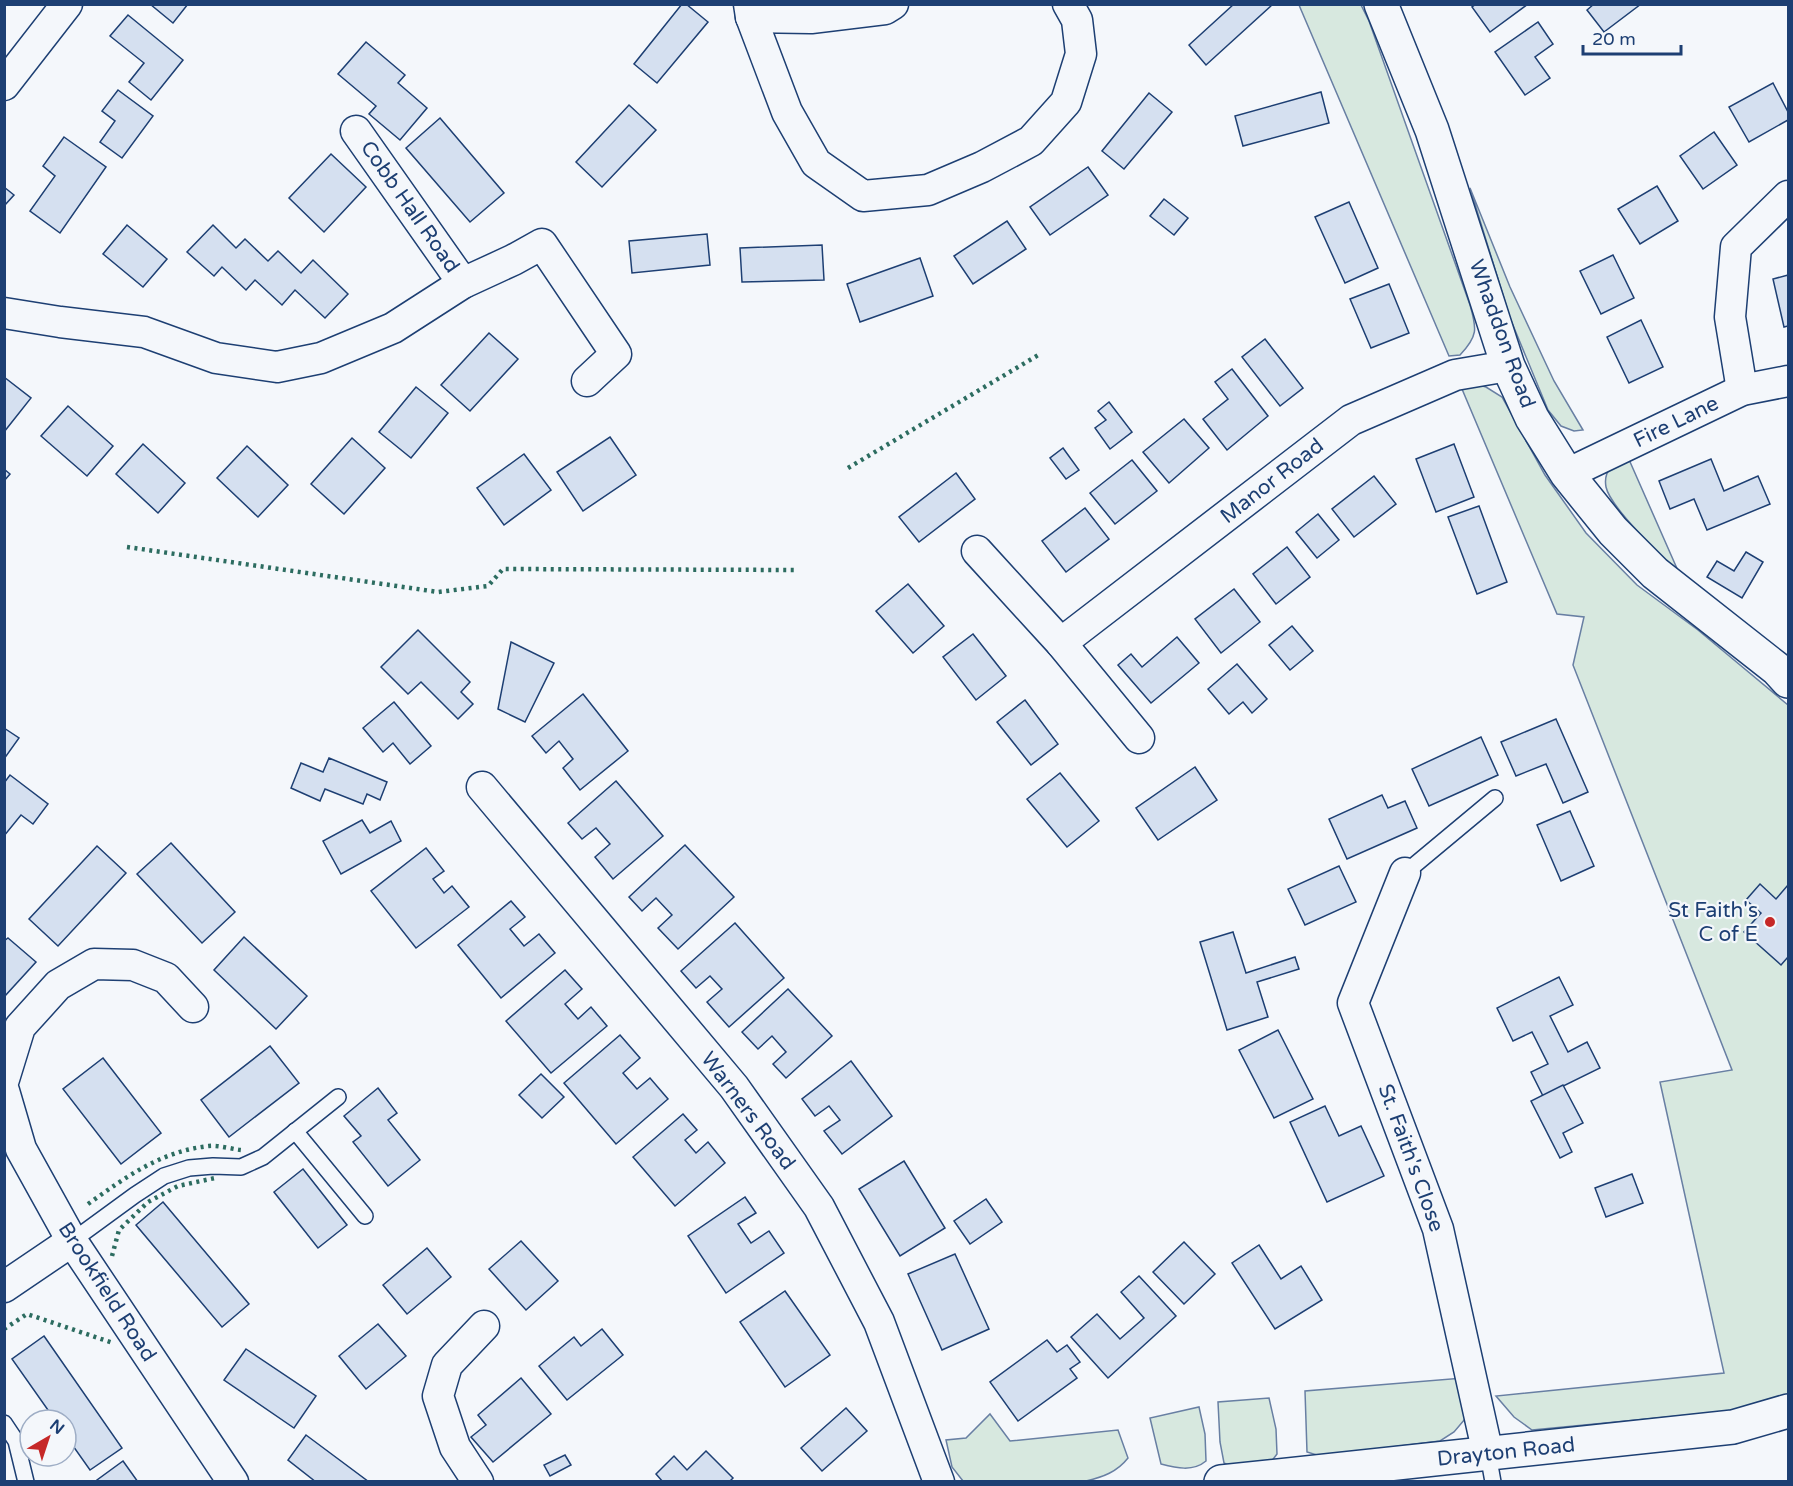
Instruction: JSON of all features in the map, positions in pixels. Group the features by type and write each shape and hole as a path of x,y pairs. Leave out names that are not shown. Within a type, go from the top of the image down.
{"street":[{"path":"4,85 67,4"},
{"path":"893,4 885,9 811,18 750,11 787,112 816,163 863,196 928,190 982,167 1031,141 1066,102 1082,54 1077,20 1068,4"},
{"name":"Whaddon Road","path":"1381,4 1432,130 1508,366 1532,418 1567,474 1613,531 1654,573 1777,669 1788,681"},
{"name":"Cobb Hall Road","path":"356,131 463,283"},
{"path":"1742,390 1730,317 1736,247 1788,196"},
{"name":"Cobb Hall Road","path":"4,313 144,332 216,358 277,367 321,358 393,328 463,283 542,244 616,354 587,381"},
{"name":"Manor Road","path":"1061,643 1351,420 1455,375 1508,366"},
{"name":"Fire Lane","path":"1567,474 1742,390 1788,381"},
{"path":"977,551 1061,643 1139,738"},
{"name":"Warners Road","path":"482,787 734,1086 819,1207 879,1322 939,1482"},
{"name":"St. Faith's Close","path":"1405,873 1353,1003 1438,1229 1490,1468"},
{"path":"4,1079 20,1027 58,985 94,964 133,965 166,978 193,1007"},
{"name":"Brookfield Road","path":"4,1091 21,1149 72,1241 233,1482"},
{"path":"4,1287 72,1241"},
{"path":"478,1482 455,1447 438,1396 447,1365 484,1326"},
{"name":"Drayton Road","path":"1221,1482 1490,1468 1733,1427 1788,1411"}],"lane":[{"path":"1405,873 1495,798"},
{"path":"72,1241 164,1176 189,1168 241,1167 263,1157 338,1097"},
{"path":"295,1131 366,1216"},
{"path":"4,1423 16,1441 26,1482"}],"shaded area":[{"path":"1299,5 1361,5 1369,21 1470,305 1475,326 1473,337 1460,355 1449,356"},
{"path":"1470,188 1510,287 1554,381 1583,430 1574,431 1561,426 1548,410 1510,318"},
{"path":"1472,383 1486,387 1502,397 1545,475 1586,533 1637,585 1698,630 1788,705 1788,1398 1777,1403 1720,1412 1532,1430 1514,1417 1496,1396 1724,1373 1660,1082 1732,1070 1573,665 1584,617 1557,614 1462,389"},
{"path":"1627,455 1679,573 1638,532 1617,507 1606,487 1608,471 1618,460"},
{"path":"1463,1378 1465,1419 1454,1432 1440,1441 1320,1456 1307,1452 1305,1391"},
{"path":"1269,1398 1276,1429 1277,1454 1271,1462 1232,1467 1224,1463 1220,1442 1218,1402"},
{"path":"1199,1407 1205,1434 1206,1461 1190,1468 1161,1464 1150,1418"},
{"path":"990,1414 1010,1441 1118,1430 1128,1458 1109,1473 1086,1481 963,1481 952,1467 946,1440 966,1438"}],"building":[{"path":"150,4 188,4 173,23"},
{"path":"682,4 686,4 708,22 657,83 634,64"},
{"path":"1234,4 1273,4 1206,65 1189,45"},
{"path":"1476,4 1528,4 1490,32 1472,7"},
{"path":"1594,4 1641,4 1604,32 1587,10"},
{"path":"128,15 183,60 151,100 129,82 144,63 110,36"},
{"path":"1538,22 1553,44 1535,57 1550,78 1525,95 1495,52"},
{"path":"366,42 405,75 398,83 427,108 400,140 369,114 376,106 338,74"},
{"path":"1773,83 1788,112 1788,120 1749,142 1729,107"},
{"path":"118,90 153,116 122,158 100,142 115,121 102,111"},
{"path":"1321,92 1329,123 1243,146 1235,116"},
{"path":"1149,93 1172,112 1124,169 1102,151"},
{"path":"629,105 656,130 602,187 576,162"},
{"path":"440,118 504,193 470,222 406,148"},
{"path":"1714,132 1737,165 1703,189 1680,156"},
{"path":"64,137 106,167 60,233 30,211 55,176 43,166"},
{"path":"331,154 366,187 324,232 289,198"},
{"path":"1088,167 1108,195 1050,235 1030,207"},
{"path":"1657,186 1678,221 1640,244 1618,209"},
{"path":"4,187 14,195 4,206"},
{"path":"1164,199 1188,218 1174,235 1150,216"},
{"path":"1349,202 1378,268 1345,283 1315,217"},
{"path":"1007,221 1026,249 973,284 954,256"},
{"path":"127,225 167,259 143,287 103,254"},
{"path":"213,225 236,248 245,239 268,261 278,251 301,273 313,260 348,294 325,318 295,290 282,305 255,280 246,290 222,267 214,276 187,252"},
{"path":"707,234 710,265 632,273 629,241"},
{"path":"822,245 824,280 742,282 740,248"},
{"path":"1613,255 1634,298 1601,314 1580,271"},
{"path":"920,258 933,296 860,322 847,284"},
{"path":"1788,275 1788,326 1784,327 1773,279"},
{"path":"1389,284 1409,333 1371,348 1350,299"},
{"path":"1641,320 1663,367 1629,383 1607,337"},
{"path":"489,333 518,359 470,411 441,385"},
{"path":"1265,339 1303,388 1280,406 1242,357"},
{"path":"1232,369 1268,416 1227,450 1203,419 1228,399 1215,382"},
{"path":"4,377 31,398 4,432"},
{"path":"416,387 448,413 411,458 379,432"},
{"path":"1109,402 1132,432 1110,449 1095,428 1106,420 1098,411"},
{"path":"68,406 113,446 87,476 41,436"},
{"path":"1184,419 1209,448 1169,483 1143,452"},
{"path":"610,437 636,475 583,511 557,472"},
{"path":"352,438 385,468 344,514 311,484"},
{"path":"143,444 185,483 158,513 116,474"},
{"path":"1454,444 1474,497 1436,512 1416,459"},
{"path":"247,446 288,485 258,517 217,478"},
{"path":"1063,448 1079,470 1066,479 1050,458"},
{"path":"524,454 551,490 504,525 477,488"},
{"path":"1711,459 1724,491 1758,476 1770,504 1707,530 1694,499 1670,509 1659,481"},
{"path":"1132,460 1157,491 1115,524 1090,493"},
{"path":"4,469 10,474 4,481"},
{"path":"956,473 975,499 919,542 899,517"},
{"path":"1374,476 1396,504 1354,537 1332,509"},
{"path":"1479,506 1507,582 1477,594 1448,517"},
{"path":"1085,508 1109,539 1066,572 1042,541"},
{"path":"1318,514 1339,540 1317,558 1296,532"},
{"path":"1287,547 1310,577 1276,604 1253,574"},
{"path":"1746,552 1763,562 1742,598 1707,577 1717,561 1734,571"},
{"path":"908,584 944,626 913,653 876,611"},
{"path":"1234,589 1260,622 1221,653 1195,619"},
{"path":"1292,626 1313,651 1290,670 1269,645"},
{"path":"418,630 470,682 461,692 473,704 458,719 421,682 408,694 381,667"},
{"path":"973,634 1006,676 976,700 943,657"},
{"path":"1177,637 1199,663 1151,703 1118,665 1131,654 1142,667"},
{"path":"511,642 554,663 525,722 498,709"},
{"path":"1237,664 1267,699 1252,713 1243,702 1229,714 1208,689"},
{"path":"583,694 628,751 580,790 563,768 573,759 559,741 546,753 532,736"},
{"path":"1025,700 1058,744 1031,765 997,722"},
{"path":"394,702 431,746 410,764 393,743 383,752 363,728"},
{"path":"1556,719 1588,792 1563,803 1546,764 1516,776 1501,742"},
{"path":"4,728 19,738 4,759"},
{"path":"1481,737 1498,775 1429,806 1412,769"},
{"path":"329,758 387,782 380,800 367,794 363,804 325,789 320,801 291,788 301,763 323,772"},
{"path":"1195,767 1217,800 1158,840 1136,808"},
{"path":"1060,773 1099,821 1067,847 1027,799"},
{"path":"10,775 48,804 33,824 21,815 4,836 4,783"},
{"path":"616,781 663,836 613,879 595,857 610,844 596,828 582,839 568,823"},
{"path":"1382,795 1388,808 1405,801 1417,828 1347,859 1329,819"},
{"path":"1570,811 1594,866 1561,881 1537,825"},
{"path":"362,820 370,833 391,821 401,841 341,874 323,841"},
{"path":"171,843 235,912 202,943 137,874"},
{"path":"685,845 734,897 678,949 658,928 672,915 656,898 642,911 629,897"},
{"path":"97,846 126,873 58,946 29,919"},
{"path":"426,848 444,871 433,879 444,893 452,886 469,907 416,948 371,891"},
{"path":"1339,866 1356,902 1305,925 1288,889"},
{"name":"St Faith's C of E","path":"1760,884 1776,899 1788,885 1788,957 1781,965 1744,932 1761,913 1746,900"},
{"path":"511,901 525,917 510,929 524,946 539,934 555,953 501,998 458,945"},
{"path":"735,923 784,978 729,1027 707,1002 722,989 710,976 696,988 681,971"},
{"path":"1233,932 1246,973 1295,957 1299,969 1257,982 1268,1017 1227,1030 1200,942"},
{"path":"244,937 307,996 276,1029 214,970"},
{"path":"8,938 36,962 4,997 4,941"},
{"path":"565,970 582,989 565,1004 578,1019 591,1007 607,1026 551,1073 506,1021"},
{"path":"1559,977 1573,1005 1550,1016 1568,1052 1587,1042 1600,1068 1543,1096 1531,1072 1548,1064 1532,1032 1513,1041 1497,1008"},
{"path":"788,989 832,1036 786,1078 773,1064 786,1052 772,1036 758,1049 742,1032"},
{"path":"1278,1030 1313,1099 1274,1118 1239,1050"},
{"path":"620,1035 640,1058 623,1073 637,1089 650,1078 668,1099 616,1144 564,1083"},
{"path":"270,1046 299,1083 229,1137 201,1100"},
{"path":"103,1058 161,1133 121,1164 63,1089"},
{"path":"851,1061 892,1116 842,1154 824,1131 840,1120 829,1106 815,1116 802,1099"},
{"path":"541,1074 564,1097 542,1118 519,1095"},
{"path":"1563,1085 1583,1123 1563,1133 1572,1152 1560,1158 1531,1101"},
{"path":"378,1088 397,1113 388,1120 420,1160 388,1186 353,1142 361,1136 344,1116"},
{"path":"1325,1106 1339,1136 1361,1126 1384,1176 1327,1202 1290,1122"},
{"path":"683,1114 697,1130 685,1140 696,1153 708,1142 725,1163 675,1206 633,1157"},
{"path":"904,1161 945,1228 900,1256 859,1189"},
{"path":"303,1169 347,1225 318,1248 274,1192"},
{"path":"1632,1174 1643,1203 1606,1217 1595,1188"},
{"path":"745,1197 756,1213 738,1224 751,1243 769,1231 784,1253 726,1293 688,1236"},
{"path":"986,1199 1002,1222 970,1244 954,1221"},
{"path":"163,1202 249,1304 222,1327 136,1225"},
{"path":"521,1241 558,1281 526,1310 489,1269"},
{"path":"1184,1242 1215,1274 1184,1304 1153,1272"},
{"path":"1259,1245 1281,1279 1301,1266 1322,1300 1275,1329 1232,1263"},
{"path":"427,1248 451,1277 407,1314 383,1285"},
{"path":"955,1254 989,1329 942,1350 908,1274"},
{"path":"1139,1276 1176,1316 1108,1378 1071,1337 1097,1314 1120,1339 1144,1318 1121,1292"},
{"path":"785,1291 830,1355 785,1387 740,1322"},
{"path":"378,1324 406,1356 366,1389 339,1356"},
{"path":"602,1329 623,1355 567,1400 539,1366 574,1337 581,1346"},
{"path":"44,1336 122,1448 90,1470 78,1453 78,1408 47,1408 12,1359"},
{"path":"1047,1340 1057,1352 1067,1345 1080,1362 1070,1369 1077,1378 1018,1421 990,1382"},
{"path":"246,1349 316,1396 294,1428 224,1380"},
{"path":"521,1378 551,1414 493,1462 471,1437 486,1425 478,1415"},
{"path":"846,1408 867,1431 822,1471 801,1448"},
{"path":"306,1435 369,1482 316,1482 288,1460"},
{"path":"706,1451 733,1478 729,1482 663,1482 656,1474 674,1456 687,1470"},
{"path":"565,1455 571,1465 550,1476 544,1465"},
{"path":"123,1461 138,1482 98,1482 97,1480"}],"hedge":[{"path":"848,468 1040,354"},
{"path":"127,547 438,592 488,586 503,569 796,570"},
{"path":"88,1204 130,1175 175,1153 209,1146 241,1150"},
{"path":"112,1256 119,1230 148,1202 178,1186 215,1178"},
{"path":"4,1329 27,1314 113,1343"}],"place":[{"name":"St Faith's C of E","path":"1770,922"}]}
